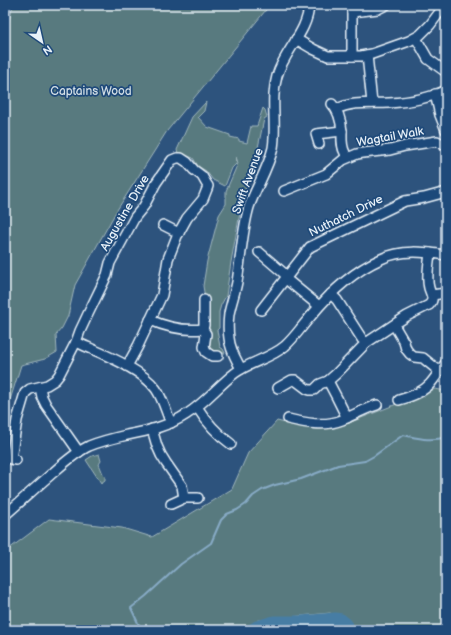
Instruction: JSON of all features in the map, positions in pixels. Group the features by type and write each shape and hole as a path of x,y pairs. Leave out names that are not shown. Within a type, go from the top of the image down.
{"street":[{"name":"Swift Avenue","path":"241,369 230,347 229,313 237,283 245,222 272,151 275,125 273,96 276,77 282,63 302,30 309,5"},
{"path":"352,56 352,9 378,9 386,5"},
{"path":"296,39 323,55 337,57 367,55 416,38 430,25 445,5"},
{"path":"416,38 428,59 446,72"},
{"path":"367,55 372,102"},
{"path":"345,153 342,148 341,123 335,106 372,102 407,102 419,100 446,90"},
{"path":"435,94 440,115 446,130"},
{"path":"320,144 316,134 342,131"},
{"name":"Wagtail Walk","path":"284,191 326,174 344,160 356,154 390,150 437,141 446,134"},
{"name":"Wagtail Walk","path":"437,141 446,148"},
{"name":"Augustine Drive","path":"16,460 11,459 22,398 27,390 47,385 55,380 59,375 107,275 110,264 135,217 144,206 156,183 172,160 176,158 184,159 202,176 208,186 203,199 178,233 168,259 162,295 127,366"},
{"name":"Nuthatch Drive","path":"261,310 308,250 314,245 405,201 446,192"},
{"path":"163,225 178,233"},
{"path":"259,252 286,278 319,306"},
{"path":"5,514 61,466 89,446 116,437 171,423 187,414 241,369 270,356 285,347 331,294 370,264 389,255 408,252 446,255"},
{"path":"278,388 292,380 295,380 306,389 314,390 320,384 328,381 336,374 366,343 407,316 429,305 433,298 428,287 430,253"},
{"path":"432,295 446,293"},
{"path":"331,294 337,300 366,343"},
{"path":"204,300 203,329 206,334 204,347 206,352 212,356 218,356"},
{"path":"150,320 170,327 192,330 203,329"},
{"path":"394,325 404,342 406,350 414,357 423,358 439,371"},
{"path":"76,342 127,366 144,376 151,382 161,397 171,423"},
{"path":"399,400 410,397 425,388 431,383 446,363"},
{"path":"328,381 347,418"},
{"path":"40,387 42,397 46,405 79,452"},
{"path":"288,419 310,423 333,422 347,418 377,405"},
{"path":"196,407 209,424 225,435 231,444"},
{"path":"152,429 163,459 182,486 184,498"},
{"path":"171,504 184,498 198,498"}],"green space":[{"name":"Captains Wood","path":"13,5 270,5 167,131 117,210 75,285 68,316 62,328 56,335 57,352 45,359 21,365 5,416 5,26 8,24"},
{"path":"206,102 204,111 198,117 207,127 247,143 251,126 257,126 263,108 267,117 264,119 256,157 259,159 248,181 243,196 226,296 219,312 219,328 217,330 220,347 225,353 209,351 207,347 210,345 211,331 207,326 209,326 209,323 206,306 210,300 205,297 203,286 207,261 219,215 226,204 226,191 238,163 236,157 237,163 232,168 225,186 213,180 206,171 198,166 193,158 183,154 178,154 177,150 192,117"},
{"path":"435,389 446,391 446,630 352,630 350,621 330,613 259,620 243,630 5,630 5,552 49,519 122,528 152,537 232,489 248,453 277,421 297,426 325,428 346,424"},
{"path":"99,454 101,461 99,464 105,476 105,480 101,483 86,460"}],"waterway":[{"path":"142,630 131,608 181,564 211,543 221,520 227,514 246,504 253,496 262,490 275,485 301,479 338,465 365,461 403,435 430,439 446,437"},
{"path":"252,630 274,622 302,622 335,619 341,620 346,624 347,628 345,630"}]}
